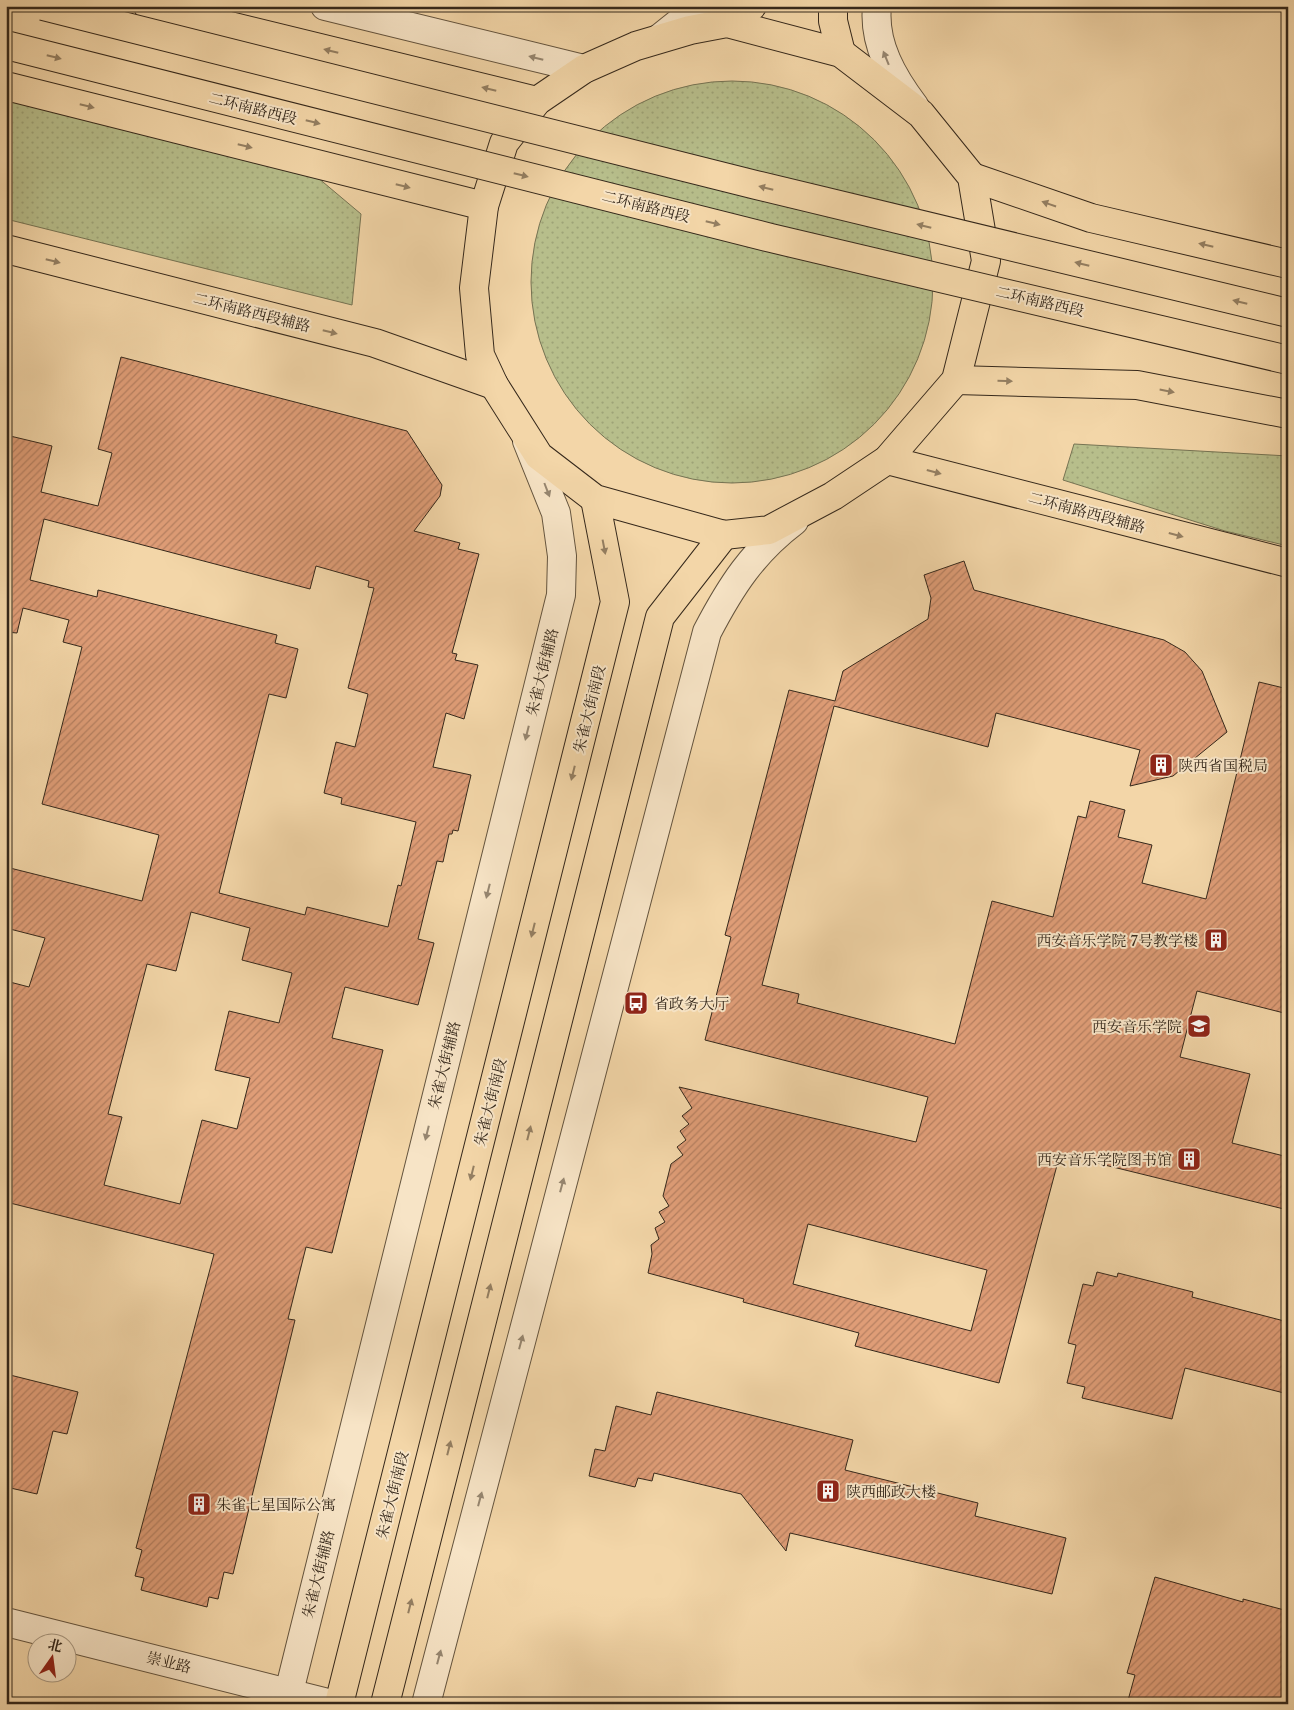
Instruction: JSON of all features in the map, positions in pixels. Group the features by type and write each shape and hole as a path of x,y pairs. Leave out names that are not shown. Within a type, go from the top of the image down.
{"main road":[{"path":"43,6 766,188 1288,313"},
{"path":"148,6 536,101"},
{"path":"727,23 841,53 921,114 972,177 986,261 956,380 887,460 833,496 769,530 724,535 595,499 539,456 494,385 480,355 474,288 484,206 504,143 536,101 584,69 636,46 690,30 727,23 752,6"},
{"path":"833,6 833,21 841,53"},
{"name":"二环南路西段","path":"6,45 771,238 1288,360"},
{"path":"6,86 484,206"},
{"path":"972,177 1091,218 1288,264"},
{"name":"二环南路西段辅路","path":"6,249 375,343 494,385"},
{"path":"956,380 1136,386 1288,414"},
{"name":"二环南路西段辅路","path":"887,460 1288,563"},
{"name":"朱雀大街南段","path":"339,1704 615,602 595,499"},
{"path":"385,1704 660,617 724,535"}],"street":[{"path":"325,6 584,69"},
{"path":"658,39 700,6"},
{"path":"877,6 876,16 883,54 896,81 921,114"},
{"name":"朱雀大街辅路","path":"287,1698 561,595 562,556 556,513 521,428"},
{"path":"426,1704 707,632 743,570 771,539 812,508"},
{"name":"崇业路","path":"6,1622 287,1698 332,1704"}],"green space":[{"path":"732,81 771,85 809,96 844,115 874,140 899,170 918,205 929,243 933,282 929,321 918,359 899,394 874,424 844,449 809,468 771,479 732,483 693,479 655,468 620,449 590,424 565,394 546,359 535,321 531,282 535,243 546,205 565,170 590,140 620,115 655,96 693,85"},
{"path":"6,99 317,177 361,214 352,305 6,219"},
{"path":"1074,444 1288,456 1288,546 1225,531 1063,480"}],"building":[{"path":"121,357 407,431 442,485 440,496 414,531 460,543 458,549 479,554 452,653 457,654 455,660 478,665 464,719 446,713 433,767 471,775 458,831 453,830 452,834 449,834 443,862 437,861 418,939 434,943 418,1005 345,987 332,1038 383,1050 332,1253 306,1247 288,1319 295,1320 233,1574 224,1572 218,1599 209,1597 207,1607 141,1590 144,1578 135,1576 142,1550 136,1548 214,1254 6,1202 6,981 29,987 45,938 6,928 6,867 142,901 159,835 42,804 82,647 63,642 69,620 23,608 17,633 6,632 6,435 52,446 41,492 98,506 112,453 98,449","holes":["44,519 310,589 316,566 369,581 368,587 374,588 348,688 368,694 355,747 336,742 324,793 342,798 341,804 416,822 401,886 398,885 388,927 307,907 305,915 219,893 269,694 286,698 298,649 275,643 277,635 98,590 97,597 30,580","191,912 250,928 242,960 292,973 279,1023 229,1011 215,1070 250,1078 237,1129 202,1120 180,1204 104,1185 122,1117 108,1114 147,964 176,971"]},
{"path":"964,561 974,590 1164,640 1185,652 1202,671 1227,732 1173,776 1130,786 1140,750 996,713 988,747 834,706 762,985 799,994 797,1003 955,1044 992,901 1053,917 1078,816 1086,818 1090,801 1125,810 1118,837 1152,845 1142,883 1206,899 1259,682 1288,689 1288,1014 1197,991 1180,1057 1250,1074 1232,1143 1288,1157 1288,1210 1060,1154 999,1383 855,1346 859,1333 743,1302 744,1299 648,1273 652,1254 651,1245 659,1239 655,1228 665,1222 659,1212 669,1206 663,1196 671,1164 683,1155 677,1147 686,1140 680,1131 689,1124 682,1116 692,1108 679,1087 916,1142 928,1097 705,1040 731,937 725,935 789,690 835,701 843,671 928,619 931,598 924,575","holes":["808,1224 987,1270 971,1331 793,1284"]},
{"path":"1097,1272 1117,1277 1118,1273 1193,1292 1192,1297 1288,1322 1288,1394 1185,1368 1172,1419 1082,1398 1085,1387 1067,1383 1076,1345 1068,1343 1083,1284 1093,1286"},
{"path":"6,1374 78,1392 67,1434 53,1431 37,1494 6,1487"},
{"name":"陕西邮政大楼","path":"657,1392 853,1440 845,1470 978,1503 975,1516 1066,1538 1052,1594 790,1533 786,1551 741,1494 654,1473 652,1481 638,1478 635,1487 589,1476 595,1449 605,1451 616,1406 651,1415"},
{"path":"1155,1577 1243,1602 1243,1599 1288,1611 1288,1704 1127,1704 1135,1675 1127,1673"}],"place":[{"name":"陕西省国税局","path":"1161,765"},
{"name":"西安音乐学院 7号教学楼","path":"1216,940"},
{"name":"省政务大厅","path":"636,1003"},
{"name":"西安音乐学院","path":"1199,1026"},
{"name":"西安音乐学院图书馆","path":"1189,1159"},
{"name":"陕西邮政大楼","path":"828,1491"},
{"name":"朱雀七星国际公寓","path":"199,1504"}]}
